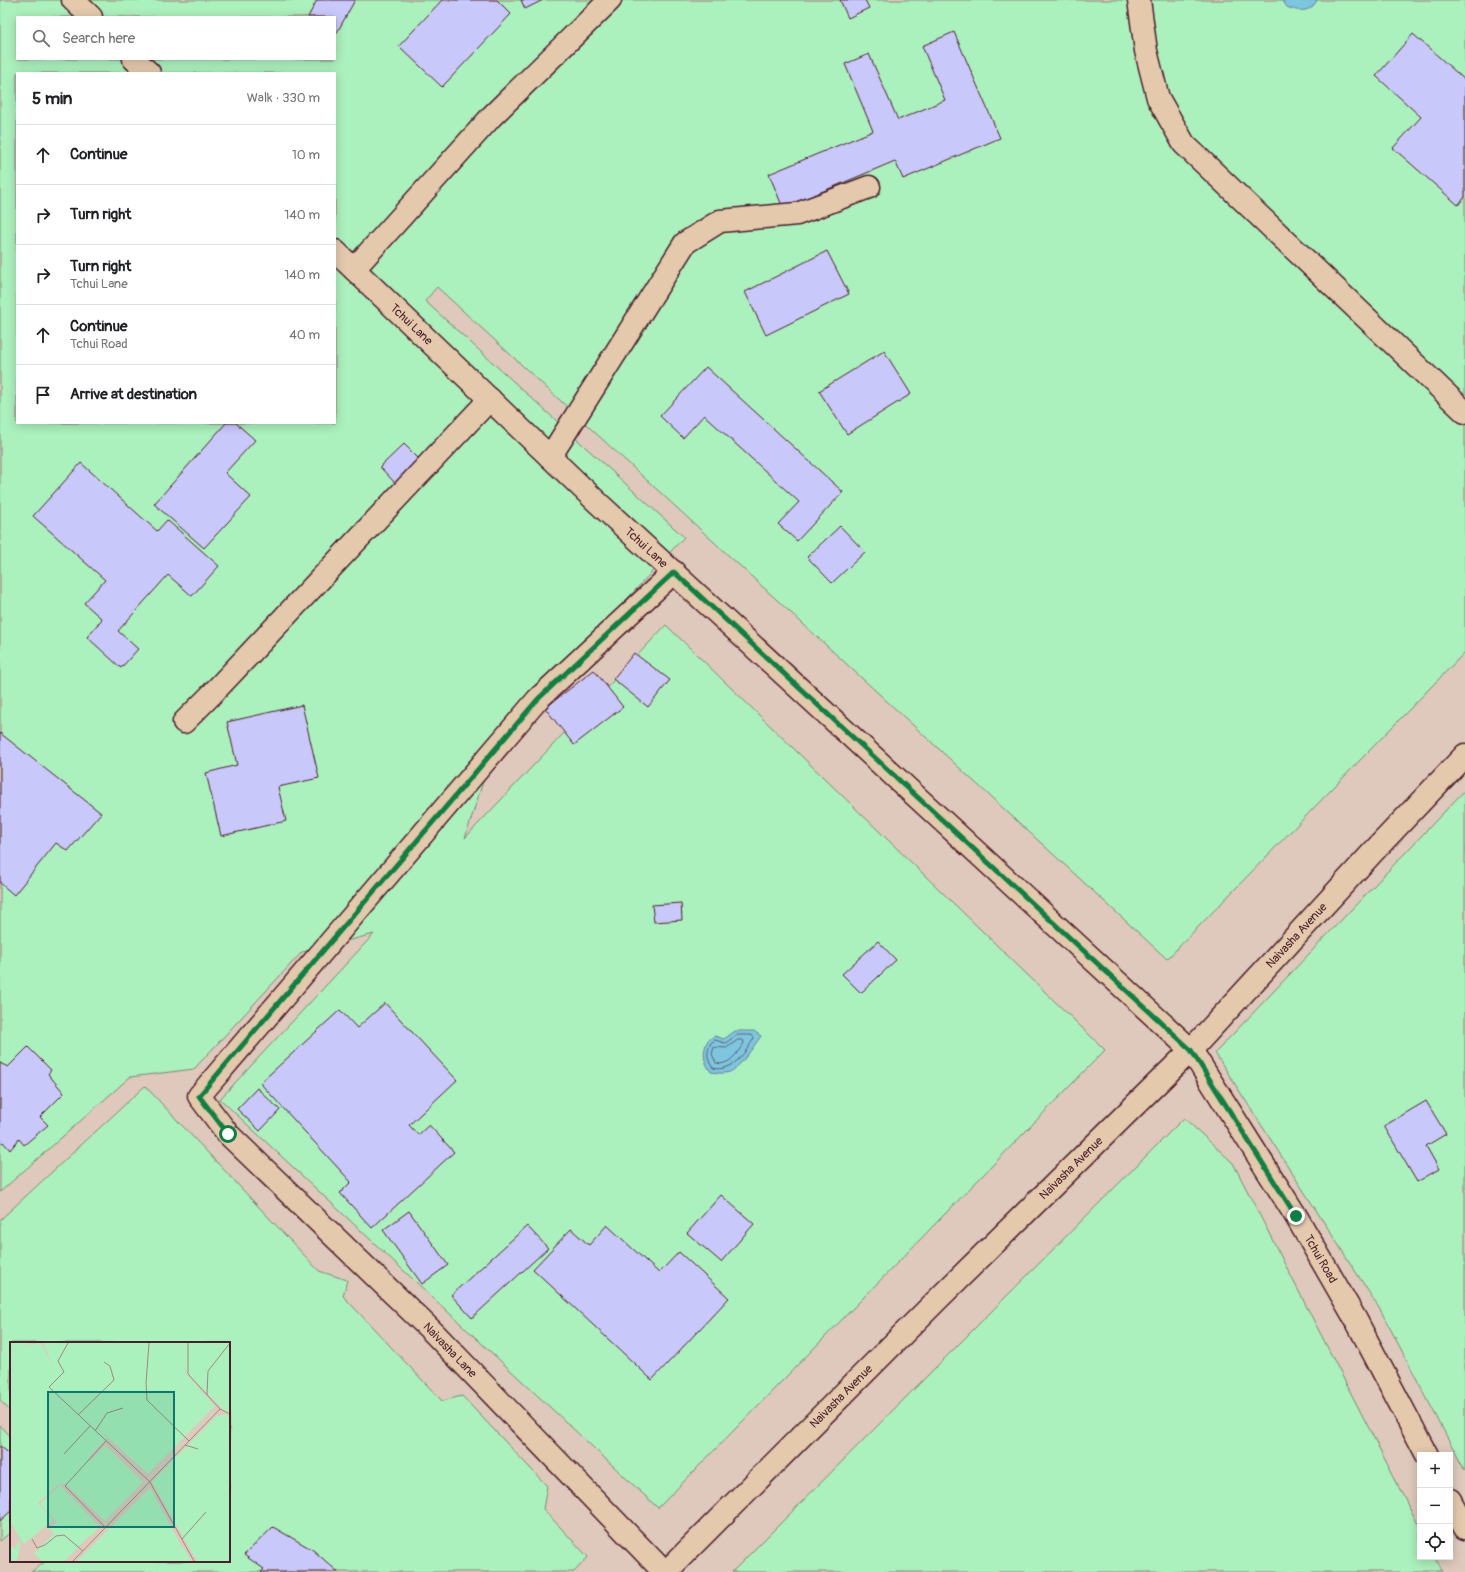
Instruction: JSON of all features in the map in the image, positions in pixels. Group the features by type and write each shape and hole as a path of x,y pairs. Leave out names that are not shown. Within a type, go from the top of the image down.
{"street":[{"path":"73,0 89,16"},
{"path":"354,269 492,116 610,0"},
{"path":"1139,0 1146,51 1158,98 1184,144 1465,412"},
{"path":"135,60 148,72"},
{"path":"550,457 686,243 720,221 797,214 869,187"},
{"name":"Tchui Lane","path":"336,252 550,457 1191,1050"},
{"path":"184,722 490,399"},
{"name":"Naivasha Lane","path":"665,1572 434,1333 228,1134 199,1096 538,699 674,572"},
{"name":"Naivasha Avenue","path":"665,1572 938,1299 1191,1050 1373,852 1465,755"},
{"name":"Tchui Road","path":"1191,1050 1296,1216 1356,1320 1425,1452"},
{"path":"1453,1506 1465,1528"}],"green space":[{"path":"0,0 1465,0 1465,652 1167,959 437,287 425,301 684,537 496,741 465,838 666,625 1105,1050 658,1508 220,1099 374,934 302,952 194,1069 130,1077 0,1192"},
{"path":"1465,790 1465,1471 1381,1311 1215,1053"},
{"path":"145,1086 319,1271 347,1280 343,1296 442,1401 462,1396 547,1486 543,1509 588,1557 574,1572 31,1572 45,1562 230,1562 230,1342 10,1342 10,1411 0,1400 0,1220"},
{"path":"1184,1118 1233,1163 1417,1522 1417,1560 1436,1560 1442,1572 732,1572"},
{"path":"0,1425 10,1436 10,1533 0,1541"}],"water":[{"path":"1282,0 1317,0 1308,9 1295,10 1287,7"},
{"path":"735,1031 754,1031 761,1036 747,1056 730,1072 711,1072 706,1064 704,1056 708,1040 715,1036 724,1039"}],"building":[{"path":"317,0 355,0 336,34 336,16 309,16"},
{"path":"442,0 497,0 511,14 442,87 399,46"},
{"path":"521,0 543,0 525,9"},
{"path":"840,0 865,0 869,8 848,18"},
{"path":"954,32 1000,138 903,179 895,161 783,208 769,174 873,131 845,64 869,54 898,120 945,100 922,46"},
{"path":"1413,34 1465,80 1465,197 1458,205 1393,148 1421,117 1376,76"},
{"path":"827,251 849,294 766,335 745,292"},
{"path":"884,351 911,394 847,434 819,391"},
{"path":"706,367 843,492 797,541 778,524 799,502 704,415 683,438 660,416"},
{"path":"225,424 237,424 255,440 225,473 251,497 204,548 154,504"},
{"path":"404,444 420,460 395,483 380,467"},
{"path":"81,463 157,531 167,520 219,566 192,596 168,575 118,631 138,649 121,668 87,637 102,619 84,603 105,580 33,516"},
{"path":"840,526 865,552 832,583 807,557"},
{"path":"634,653 670,680 648,707 613,679"},
{"path":"594,670 623,707 574,745 545,708"},
{"path":"302,705 319,778 278,787 286,821 221,836 206,773 237,765 227,722"},
{"path":"0,733 101,813 68,851 56,843 14,895 0,883"},
{"path":"681,903 682,920 654,922 652,905"},
{"path":"878,941 896,960 861,993 842,974"},
{"path":"385,1003 457,1080 409,1125 418,1135 429,1125 454,1152 372,1228 340,1193 351,1182 260,1083 340,1010 357,1028"},
{"path":"28,1047 51,1070 48,1074 64,1093 40,1117 48,1125 24,1145 19,1139 10,1150 3,1142 0,1145 0,1063 8,1067"},
{"path":"257,1088 280,1110 260,1131 237,1109"},
{"path":"1426,1101 1446,1134 1426,1146 1439,1169 1417,1182 1384,1126"},
{"path":"721,1195 754,1224 721,1262 687,1233"},
{"path":"409,1211 448,1265 422,1284 383,1230"},
{"path":"607,1225 659,1273 679,1252 729,1298 652,1380 533,1269 571,1229 589,1245"},
{"path":"527,1226 548,1248 472,1318 451,1295"},
{"path":"0,1446 10,1454 10,1512 0,1521"},
{"path":"273,1527 313,1550 338,1572 261,1572 264,1569 244,1555"}],"route":[{"path":"228,1134 199,1096 538,699 674,572 1191,1050 1296,1216"}]}
